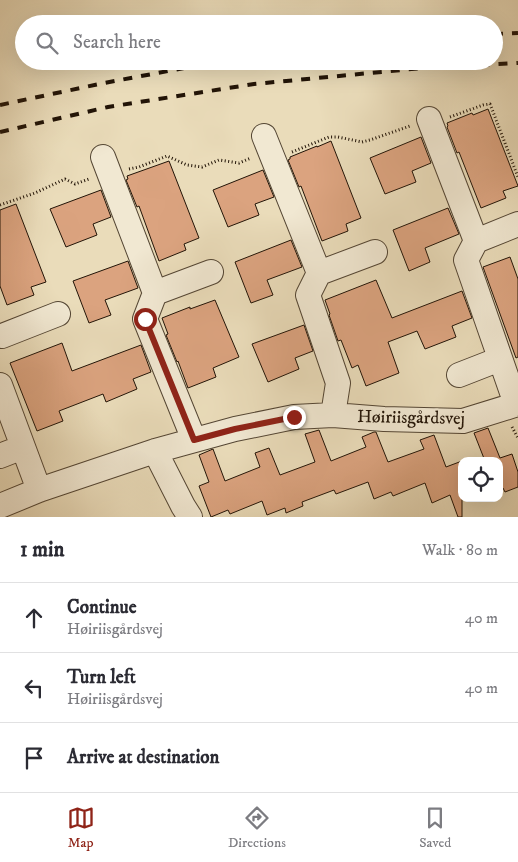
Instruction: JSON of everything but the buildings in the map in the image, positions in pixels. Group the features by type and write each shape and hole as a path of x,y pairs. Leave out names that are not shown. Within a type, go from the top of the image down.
{"street":[{"path":"430,122 476,241 518,224"},
{"path":"269,149 319,273 375,252"},
{"path":"106,164 155,293 145,319 194,440"},
{"name":"Høiriisgårdsvej","path":"0,506 39,490 155,451 235,429 294,417 333,415 384,419 463,421 517,404 466,260 476,241"},
{"path":"155,293 211,272"},
{"name":"Høiriisgårdsvej","path":"319,273 308,295 338,383 333,415"},
{"path":"1,336 58,314"},
{"path":"459,375 500,359"},
{"path":"0,385 39,490"},
{"path":"0,456 23,447"},
{"path":"155,451 190,517"}],"path":[{"path":"0,205 35,193 64,179 75,184 106,164 139,167 167,156 187,165 202,167 219,160 239,163 269,149 329,137 362,142 490,104 518,176"}],"railway":[{"path":"503,34 518,33"},
{"path":"503,64 518,63"},
{"path":"0,105 174,70"},
{"path":"0,132 108,107 254,84 402,70"}],"route":[{"path":"145,319 194,440 235,429 294,417"}]}
